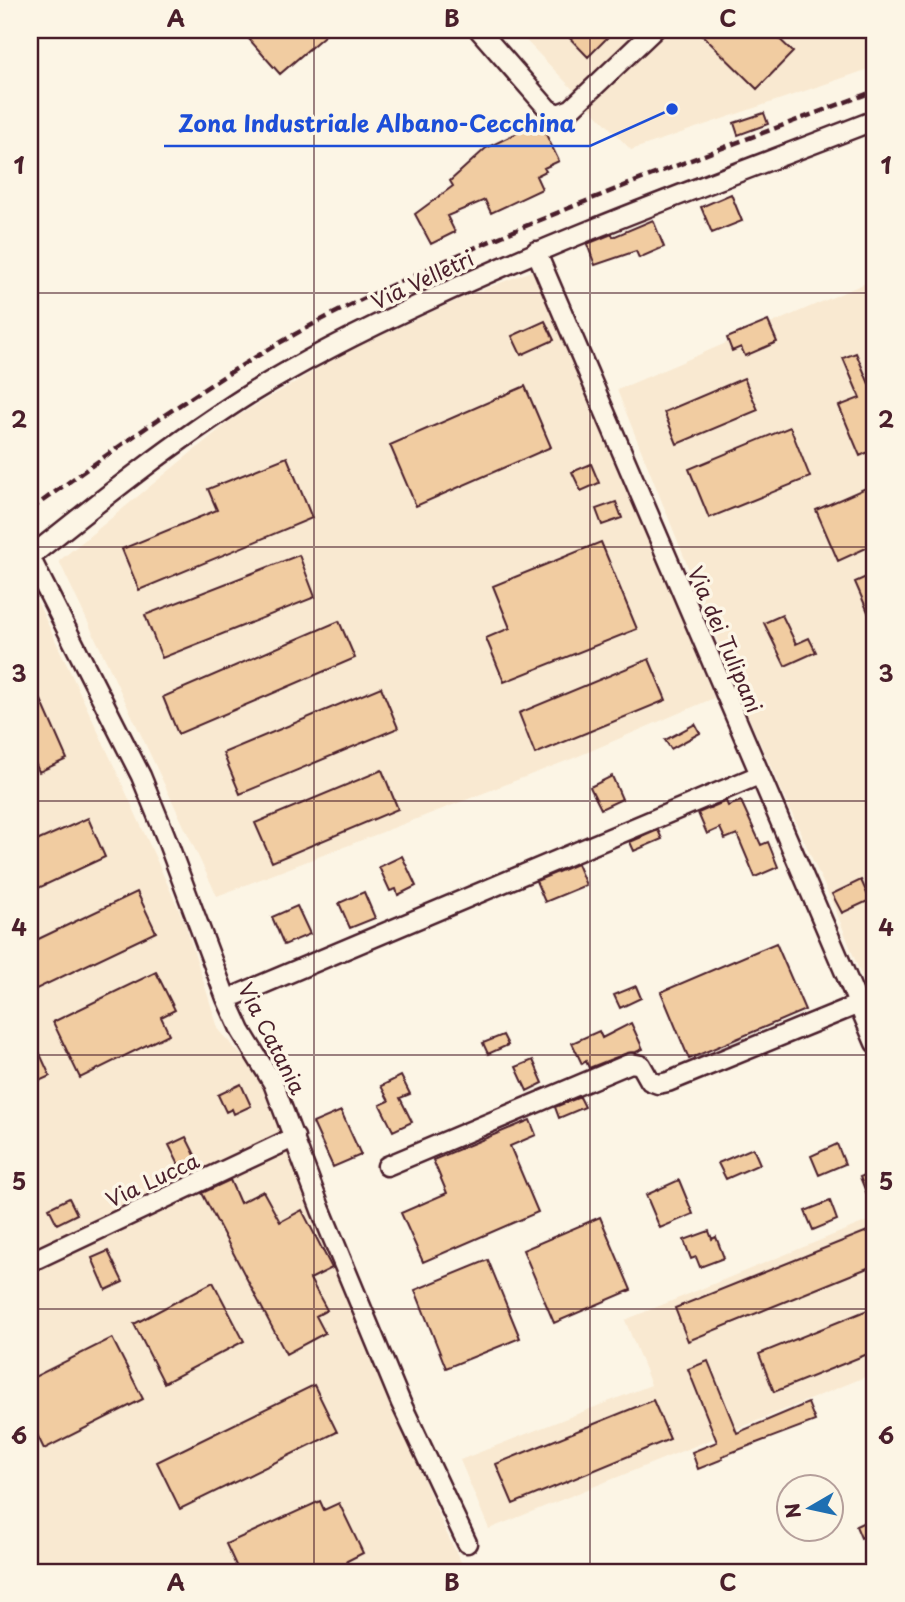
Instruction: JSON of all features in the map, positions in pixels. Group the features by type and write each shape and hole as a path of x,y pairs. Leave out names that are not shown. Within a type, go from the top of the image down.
{"street":[{"path":"479,30 548,109 558,114 571,109 654,30"},
{"name":"Via Velletri","path":"30,557 195,430 251,393 390,318 537,251 875,120"},
{"name":"Via dei Tulipani","path":"537,251 875,1043"},
{"name":"Via Catania","path":"30,557 141,776 226,998 246,1039 270,1075 324,1218 401,1403 467,1543"},
{"path":"237,995 759,775"},
{"path":"387,1166 631,1063 640,1065 650,1081 658,1084 668,1082 859,1004"},
{"name":"Via Lucca","path":"30,1262 295,1137"}],"shaded area":[{"path":"516,30 875,30 875,67 631,150"},
{"path":"539,268 714,698 574,758 217,896 59,561 231,420 346,352 464,297"},
{"path":"875,279 875,1011 838,916 748,716 617,390"},
{"path":"30,586 185,923 219,1031 259,1074 365,1340 446,1532 466,1572 30,1572"},
{"path":"875,1218 875,1373 489,1529 460,1460 651,1385 625,1320"}],"building":[{"path":"241,30 331,30 280,74"},
{"path":"562,30 615,30 588,57"},
{"path":"697,30 770,30 793,52 757,89"},
{"path":"764,113 768,124 738,135 734,123"},
{"path":"540,122 559,161 544,168 546,171 536,176 542,189 491,213 485,200 447,216 455,232 431,244 415,214 453,186 450,181 486,148"},
{"path":"731,194 742,221 712,233 701,207"},
{"path":"653,220 664,247 639,258 636,251 595,265 587,244 612,234 613,237"},
{"path":"545,321 554,340 521,355 512,336"},
{"path":"768,321 777,342 745,356 741,347 732,351 727,338"},
{"path":"856,353 875,398 875,449 860,456 839,406 860,398 843,358"},
{"path":"744,378 758,410 677,444 664,412"},
{"path":"525,386 551,447 416,506 390,445"},
{"path":"790,427 810,477 709,518 689,469"},
{"path":"287,457 312,518 139,590 122,549 217,510 208,489"},
{"path":"591,464 599,483 581,491 572,472"},
{"path":"875,484 875,544 838,561 816,510"},
{"path":"616,502 622,518 602,525 596,509"},
{"path":"601,542 637,629 504,682 486,638 510,628 493,586"},
{"path":"299,555 315,597 162,658 145,615"},
{"path":"875,573 875,628 855,582"},
{"path":"782,615 796,644 809,638 816,652 785,666 764,623"},
{"path":"339,621 355,658 178,734 163,697"},
{"path":"649,659 666,700 535,754 519,713"},
{"path":"381,687 398,728 240,794 223,753"},
{"path":"41,700 67,759 39,772 30,751 30,705"},
{"path":"695,724 700,733 671,749 665,740"},
{"path":"382,770 398,809 272,862 255,823"},
{"path":"612,776 622,799 601,809 590,787"},
{"path":"726,801 728,806 741,801 761,845 768,842 778,867 755,877 737,834 725,839 720,828 707,834 698,813"},
{"path":"88,818 105,857 30,892 30,844"},
{"path":"658,830 662,839 634,851 630,842"},
{"path":"402,856 416,886 398,895 396,889 390,891 379,867"},
{"path":"577,864 586,885 545,902 536,881"},
{"path":"861,880 870,900 842,913 832,894"},
{"path":"137,892 156,932 30,992 30,943"},
{"path":"364,892 375,918 350,928 339,903"},
{"path":"297,906 310,934 284,945 272,917"},
{"path":"776,943 805,1010 689,1059 661,992"},
{"path":"156,972 175,1010 161,1017 169,1034 80,1078 53,1022"},
{"path":"636,986 641,998 620,1008 614,995"},
{"path":"631,1023 643,1049 589,1068 586,1061 582,1064 572,1043 599,1031 602,1038"},
{"path":"30,1032 50,1076 30,1085"},
{"path":"503,1035 508,1045 488,1054 483,1043"},
{"path":"533,1060 543,1083 527,1091 516,1067"},
{"path":"401,1076 410,1094 400,1098 412,1122 393,1131 380,1105 389,1101 381,1086"},
{"path":"241,1084 251,1106 234,1114 232,1109 226,1112 218,1095"},
{"path":"580,1097 585,1107 559,1118 555,1107"},
{"path":"341,1111 361,1155 333,1167 313,1123"},
{"path":"530,1120 536,1135 510,1146 538,1212 423,1262 401,1213 447,1193 433,1160"},
{"path":"186,1137 198,1161 181,1169 169,1145"},
{"path":"837,1144 845,1164 819,1175 811,1156"},
{"path":"753,1148 760,1164 726,1179 718,1163"},
{"path":"875,1171 875,1214 860,1177"},
{"path":"230,1180 240,1203 263,1191 280,1222 302,1210 332,1268 310,1279 327,1310 316,1316 325,1333 286,1354 202,1193"},
{"path":"679,1180 693,1214 660,1228 646,1195"},
{"path":"69,1198 77,1214 57,1224 49,1208"},
{"path":"830,1201 837,1220 813,1230 805,1211"},
{"path":"600,1217 631,1290 554,1323 523,1250"},
{"path":"875,1228 875,1265 688,1341 675,1308"},
{"path":"709,1231 712,1239 716,1237 724,1258 700,1267 696,1257 691,1259 684,1240"},
{"path":"108,1251 123,1282 106,1290 92,1258"},
{"path":"488,1260 520,1338 446,1368 415,1290"},
{"path":"213,1282 244,1341 164,1383 134,1324"},
{"path":"875,1307 875,1351 774,1392 759,1354"},
{"path":"112,1338 143,1399 44,1449 30,1420 30,1379"},
{"path":"708,1361 737,1433 808,1403 815,1421 722,1456 723,1459 698,1469 692,1452 717,1442 688,1369"},
{"path":"314,1385 337,1432 180,1509 157,1462"},
{"path":"653,1400 670,1439 513,1504 496,1464"},
{"path":"320,1501 324,1510 339,1503 363,1553 347,1561 352,1572 239,1572 226,1544"},
{"path":"875,1517 875,1532 861,1538 856,1526"}],"railway":[{"path":"30,510 151,424 234,370 365,298 554,214 875,91"}],"place":[{"name":"Zona Industriale Albano-Cecchina","path":"672,109"}]}
